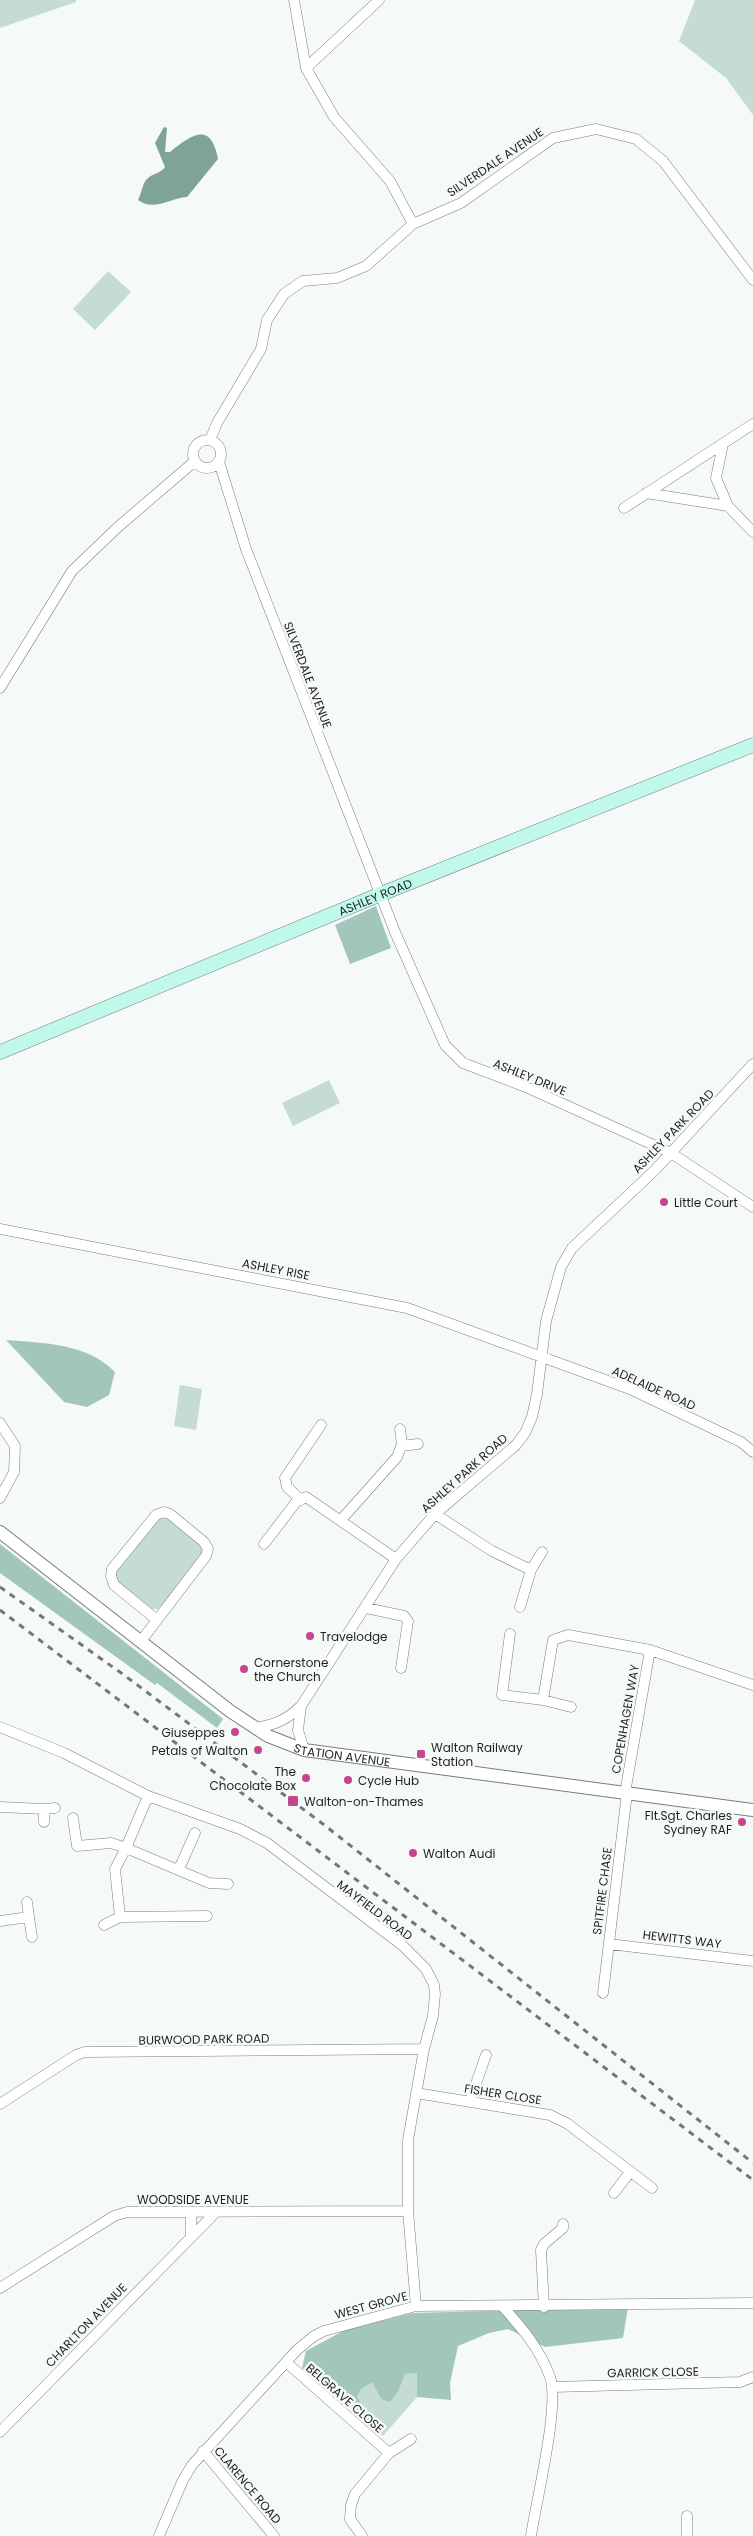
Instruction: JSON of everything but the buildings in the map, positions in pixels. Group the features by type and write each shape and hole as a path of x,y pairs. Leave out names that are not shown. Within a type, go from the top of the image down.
{"main road":[{"name":"ASHLEY ROAD","path":"0,1052 381,894 753,745"}],"street":[{"path":"294,0 306,68 334,117 390,181 413,224"},
{"path":"306,68 380,0"},
{"name":"SILVERDALE AVENUE","path":"210,440 217,423 261,349 267,320 284,294 303,282 337,278 366,266 413,224 461,202 553,138 596,129 636,139 663,161 753,280"},
{"path":"624,508 753,424"},
{"path":"0,688 72,571 118,527 195,461 195,448 201,441 210,440 220,449 218,462 206,468 195,461"},
{"path":"723,444 716,478 728,506 753,532"},
{"name":"SILVERDALE AVENUE","path":"218,462 246,550 381,894"},
{"path":"646,493 728,506"},
{"name":"ASHLEY DRIVE","path":"381,894 395,932 445,1044 463,1063 526,1087 671,1153 753,1207"},
{"name":"ASHLEY PARK ROAD","path":"255,1728 274,1725 291,1716 301,1706 396,1559 435,1514 500,1459 524,1433 532,1417 537,1394 546,1321 561,1267 572,1248 671,1153 753,1064"},
{"name":"ASHLEY RISE","path":"0,1229 407,1308 541,1357"},
{"name":"ADELAIDE ROAD","path":"541,1357 630,1389 733,1438 753,1452"},
{"path":"0,1423 15,1446 14,1472 0,1498"},
{"path":"301,1500 287,1487 285,1478 321,1426"},
{"path":"341,1520 397,1457 402,1446 400,1429"},
{"path":"402,1446 418,1444"},
{"path":"264,1544 301,1500 306,1497 396,1559"},
{"path":"141,1641 206,1556 208,1549 204,1542 170,1514 164,1512 156,1515 112,1569 111,1576 114,1585 157,1620"},
{"path":"435,1514 492,1551 530,1570"},
{"name":"STATION AVENUE","path":"0,1532 255,1728 282,1742 304,1750 753,1810"},
{"path":"520,1607 530,1570 542,1552"},
{"path":"366,1608 404,1616 408,1621 401,1668"},
{"path":"510,1634 502,1695 543,1700 571,1707"},
{"path":"543,1700 551,1646 553,1640 561,1636 650,1650 753,1685"},
{"name":"COPENHAGEN WAY","path":"626,1793 650,1650"},
{"name":"ASHLEY PARK ROAD","path":"301,1706 298,1730 304,1750"},
{"name":"MAYFIELD ROAD","path":"0,1727 64,1753 148,1796 240,1829 267,1843 402,1946 426,1969 434,1986 433,2016 424,2049 408,2140 408,2211 416,2306"},
{"name":"SPITFIRE CHASE","path":"604,1993 626,1793"},
{"path":"120,1918 116,1869 148,1796"},
{"path":"0,1807 55,1808"},
{"path":"44,1809 44,1822"},
{"path":"73,1818 77,1846 110,1843 179,1869 209,1883 228,1884"},
{"path":"179,1869 195,1833"},
{"path":"28,1902 32,1937"},
{"path":"0,1921 29,1916"},
{"path":"104,1925 120,1918 207,1916"},
{"name":"HEWITTS WAY","path":"609,1944 753,1961"},
{"name":"BURWOOD PARK ROAD","path":"0,2104 76,2055 85,2052 424,2049"},
{"path":"470,2101 486,2055"},
{"name":"FISHER CLOSE","path":"416,2093 537,2111 560,2119 652,2188"},
{"path":"614,2193 630,2172"},
{"name":"WOODSIDE AVENUE","path":"0,2288 114,2216 126,2212 408,2211"},
{"path":"191,2212 191,2235"},
{"name":"CHARLTON AVENUE","path":"0,2432 191,2235 216,2212"},
{"path":"544,2306 541,2250 544,2244 563,2228 563,2224"},
{"name":"WEST GROVE","path":"159,2536 183,2480 203,2451 305,2343 324,2331 416,2306 503,2307 753,2303"},
{"path":"503,2307 530,2336 544,2364 552,2387 546,2448 531,2536"},
{"name":"BELGRAVE CLOSE","path":"286,2362 389,2453"},
{"name":"GARRICK CLOSE","path":"552,2387 740,2382 753,2377"},
{"path":"362,2536 350,2519 351,2505 355,2494 389,2453 411,2439"},
{"name":"CLARENCE ROAD","path":"203,2451 274,2536"},
{"path":"687,2536 688,2516"}],"shaded area":[{"path":"0,0 76,0 76,2 0,28"},
{"path":"695,0 753,0 753,115 726,78 679,41"},
{"path":"164,127 167,128 165,152 170,152 186,140 200,134 206,135 211,139 218,159 187,197 150,205 138,200 146,180 150,176 162,171 165,167 155,143"},
{"path":"108,271 131,292 95,330 73,309"},
{"path":"376,906 391,948 350,964 335,925"},
{"path":"329,1080 340,1103 293,1126 282,1103"},
{"path":"6,1340 64,1346 91,1355 104,1362 115,1372 109,1395 87,1407 64,1402"},
{"path":"180,1385 202,1389 196,1430 174,1426"},
{"path":"166,1516 203,1545 205,1550 167,1603 158,1609 152,1609 116,1583 116,1569 159,1517"},
{"path":"0,1544 223,1719 217,1728 157,1683 155,1685 0,1573"},
{"path":"628,2307 623,2338 545,2347 508,2329 489,2333 458,2346 450,2383 451,2400 417,2397 417,2373 405,2374 399,2390 390,2402 381,2399 372,2382 361,2389 357,2397 375,2422 371,2426 302,2368 306,2351 345,2330 413,2313"},
{"path":"417,2373 417,2397 383,2436 371,2426 375,2422 357,2397 361,2389 372,2381 381,2399 399,2390 405,2374"}],"railway":[{"path":"0,1587 124,1675 323,1824 753,2163"},
{"path":"0,1610 753,2180"}],"place":[{"name":"Little Court","path":"664,1202"},
{"name":"Travelodge","path":"310,1636"},
{"name":"Cornerstone the Church","path":"244,1669"},
{"name":"Giuseppes","path":"235,1732"},
{"name":"Petals of Walton","path":"258,1750"},
{"name":"Walton Railway Station","path":"421,1754"},
{"name":"The Chocolate Box","path":"306,1778"},
{"name":"Cycle Hub","path":"348,1780"},
{"name":"Walton-on-Thames","path":"293,1801"},
{"name":"Flt.Sgt. Charles Sydney RAF","path":"742,1822"},
{"name":"Walton Audi","path":"413,1853"}]}
